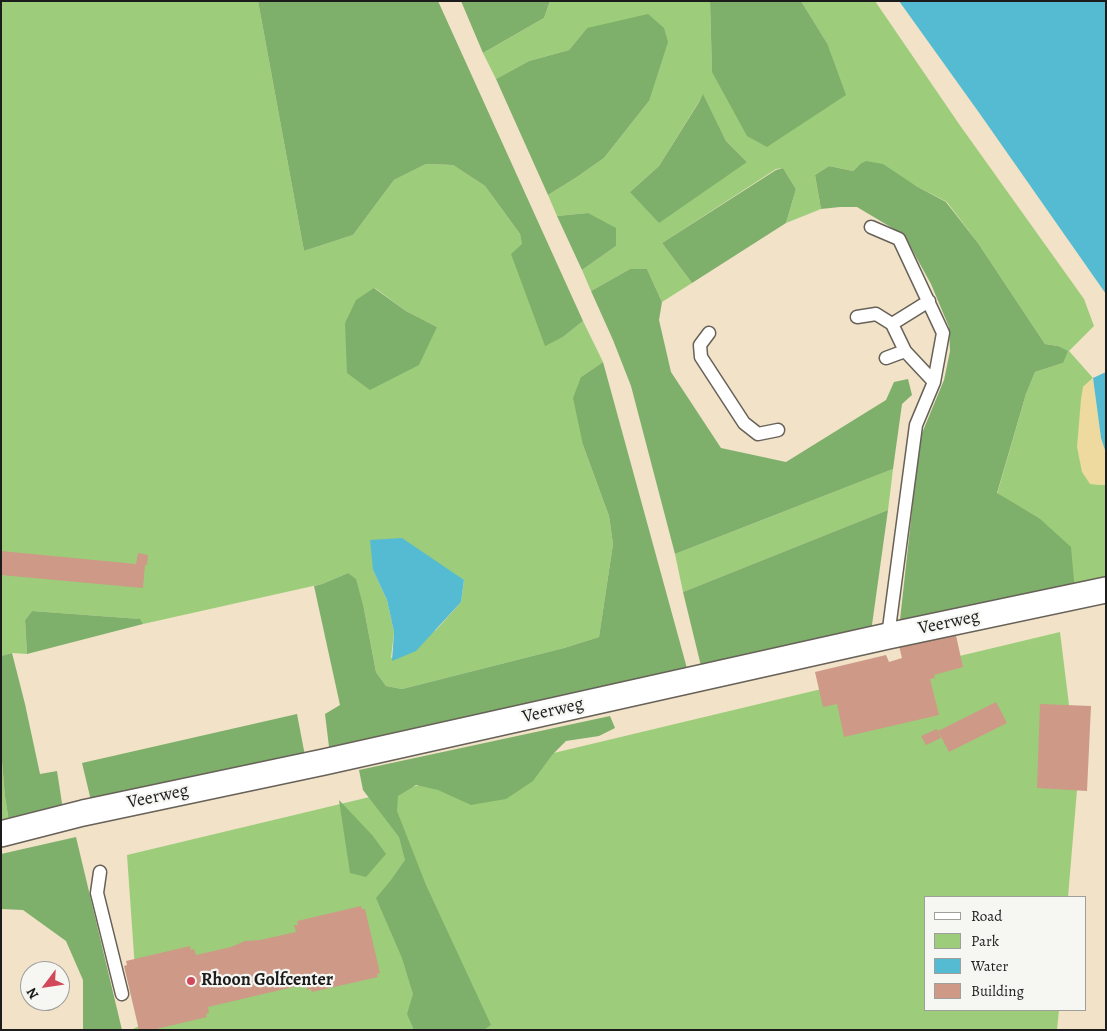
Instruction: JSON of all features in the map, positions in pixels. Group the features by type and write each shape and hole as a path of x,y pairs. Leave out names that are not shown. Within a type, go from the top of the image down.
{"street":[{"name":"Veerweg","path":"1,834 83,813 1106,590"}],"lane":[{"path":"871,227 899,239 943,332 934,382 916,425 888,636"},
{"path":"892,324 929,301"},
{"path":"858,317 876,314 892,324 905,352 934,382"},
{"path":"709,333 700,345 701,357 744,423 758,434 778,430"},
{"path":"886,358 905,352"},
{"path":"100,872 97,894 122,994"}],"green space":[{"path":"1,1 258,1 304,251 353,235 394,180 426,164 453,165 485,186 520,234 545,345 563,337 583,321 603,362 581,377 583,445 609,516 613,544 599,637 564,648 402,689 386,686 376,672 364,609 348,573 322,584 143,624 139,619 32,611 25,620 27,654 12,653 1,656","holes":["375,288 406,311 437,327 345,323","373,570 464,580 461,602 436,630 391,658 394,632 387,600"]},
{"path":"258,1 438,1 583,321 563,337 545,346 511,254 522,244 520,234 485,186 453,165 426,164 394,180 353,235 304,251"},
{"path":"461,1 550,1 544,18 483,53"},
{"path":"550,1 710,1 712,72 827,43 801,1 875,1 959,124 1084,299 1094,326 1069,351 1093,378 1083,387 1090,484 1106,485 1106,584 1075,591 1039,518 997,494 1026,394 1035,372 1063,363 1058,346 1045,344 978,243 947,202 916,186 860,164 853,171 829,166 815,175 821,209 786,223 796,189 783,168 776,169 662,243 692,283 662,302 647,269 630,269 591,291 582,270 616,246 588,213 557,216 548,195 604,158 649,101 587,28 569,50 529,61 496,79 483,53 544,18","holes":["703,95 726,141 747,162 630,192 659,166"]},
{"path":"710,1 801,1 827,43 846,95 767,147 747,136 712,72"},
{"path":"648,14 664,28 668,42 649,101 604,158 548,195 496,79 529,61 569,50 587,28"},
{"path":"703,94 726,141 747,162 659,223 630,192 659,166"},
{"path":"866,161 883,164 916,186 946,202 978,243 1045,344 1058,346 1068,351 1063,363 1035,372 1026,394 997,493 1039,518 1071,547 1075,591 899,629 920,438 944,380 950,351 949,327 931,284 904,235 857,207 821,209 815,175 829,166 853,171"},
{"path":"783,168 796,189 786,223 692,283 662,243 776,170"},
{"path":"588,213 616,228 616,246 582,270 557,216"},
{"path":"630,269 647,269 662,302 659,320 671,372 721,448 786,462 886,400 894,382 908,379 912,395 902,404 893,469 675,554 631,386 591,291"},
{"path":"374,288 406,311 437,327 419,365 370,390 347,373 345,323 356,300"},
{"path":"603,362 688,672 330,755 325,714 340,705 314,586 348,573 356,579 364,609 376,672 386,686 402,689 564,648 599,637 613,544 609,516 583,445 573,398 581,377"},
{"path":"893,469 888,510 683,592 675,554"},
{"path":"888,510 871,632 701,666 683,592"},
{"path":"32,611 140,619 143,624 27,654 25,620"},
{"path":"1060,632 1078,778 1068,896 924,896 924,1011 1059,1011 1057,1030 131,1030 139,1026 127,855"},
{"path":"12,653 40,774 57,771 64,816 10,828 1,750 1,656"},
{"path":"297,714 306,761 93,809 82,763"},
{"path":"610,716 615,728 599,736 566,741 552,755 533,781 506,799 471,805 438,790 416,785 398,796 397,811 426,885 491,1025 484,1030 414,1030 407,1014 413,994 402,958 376,898 405,860 399,837 363,790 359,770"},
{"path":"1,750 10,828 1,830"},
{"path":"339,800 373,836 386,854 366,877 350,873"},
{"path":"76,837 122,1030 83,1030 83,980 66,941 23,910 1,909 1,854"}],"sand":[{"path":"1093,378 1101,438 1106,453 1106,485 1090,484 1082,472 1077,447 1083,387"}],"water":[{"path":"899,1 1106,1 1106,294 980,114"},
{"path":"1106,372 1106,453 1101,438 1093,378"},
{"path":"402,538 464,580 461,602 416,651 392,661 394,632 387,600 373,570 370,540"}],"building":[{"path":"1,551 136,564 138,553 148,555 143,588 1,575"},
{"path":"955,631 963,667 934,675 935,678 930,679 939,715 844,737 837,704 823,707 815,672 886,655 889,662 902,658 898,642"},
{"path":"996,702 1007,723 949,752 938,731"},
{"path":"1040,704 1091,706 1087,791 1037,788"},
{"path":"937,729 941,738 926,745 921,736"},
{"path":"361,906 362,909 365,909 380,973 377,974 378,977 312,992 311,989 307,990 306,984 208,1007 209,1013 206,1014 207,1017 152,1030 139,1030 124,966 127,965 126,961 190,946 191,950 194,949 196,955 231,947 245,941 260,940 296,932 294,925 298,925 297,921"}],"place":[{"name":"Rhoon Golfcenter","path":"191,981"}]}
